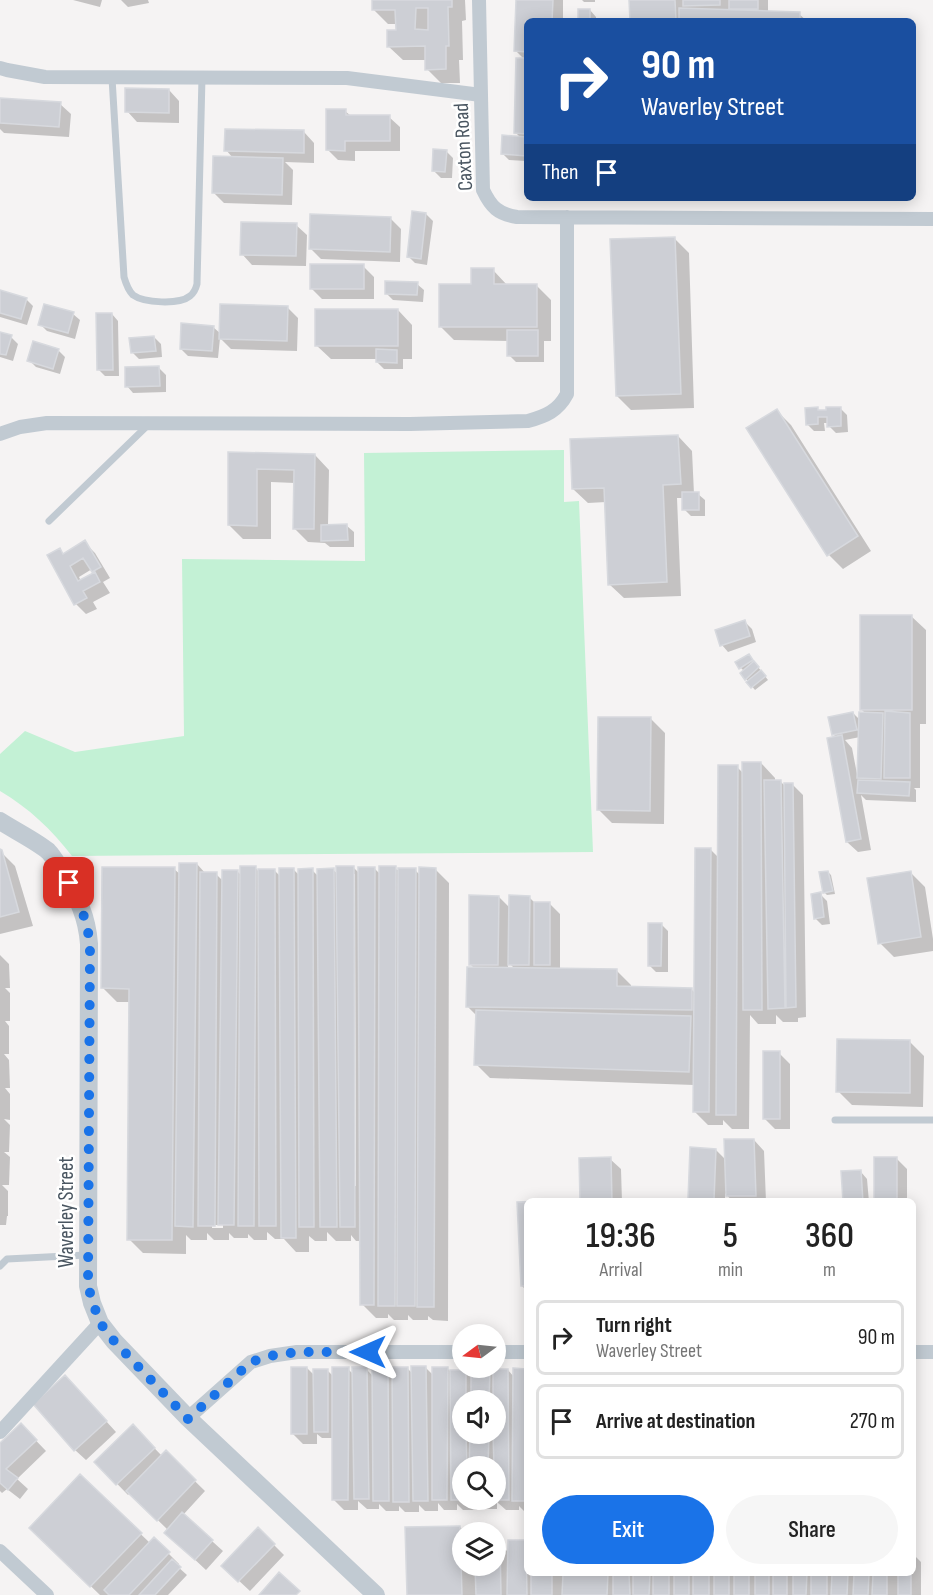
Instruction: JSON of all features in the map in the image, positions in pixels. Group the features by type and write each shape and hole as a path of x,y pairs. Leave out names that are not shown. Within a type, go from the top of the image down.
{"street":[{"name":"Caxton Road","path":"479,0 483,190 495,209 507,215 517,217 933,219"},
{"path":"0,68 45,77 347,78 481,95"},
{"path":"0,434 20,427 47,423 410,424 528,421 541,418 553,412 567,394 567,217"},
{"name":"Waverley Street","path":"0,821 48,852 59,865 84,912 88,929 90,944 88,1286 100,1323 114,1341 188,1419 376,1595"},
{"path":"0,1432 100,1323"},
{"path":"188,1419 251,1362 270,1356 297,1352 452,1352"},
{"path":"506,1352 524,1352"},
{"path":"916,1352 933,1352"},
{"path":"0,1551 47,1595"}],"lane":[{"path":"112,78 124,277 132,294 158,302 181,301 190,297 197,284 202,77"},
{"path":"49,521 150,423"},
{"path":"835,1120 933,1120"},
{"path":"0,1266 7,1259 88,1255"}],"green space":[{"path":"564,450 564,502 579,501 593,852 72,856 39,820 0,791 0,754 25,731 75,752 184,736 182,559 365,561 364,453"}],"building":[{"path":"372,0 452,0 452,7 448,7 449,46 446,46 446,69 425,70 425,46 387,47 387,30 396,30 395,10 372,10","holes":["416,8 428,8 428,30 415,29"]},
{"path":"516,0 553,0 552,18 524,18 524,52 514,51"},
{"path":"629,0 675,0 676,18 630,18"},
{"path":"683,0 720,0 720,5 683,6"},
{"path":"729,0 758,0 758,9 729,9"},
{"path":"679,8 800,12 800,18 679,18"},
{"path":"578,9 590,9 590,18 578,18"},
{"path":"516,58 524,58 524,134 514,133"},
{"path":"125,88 169,89 169,113 125,112"},
{"path":"0,98 61,102 59,127 0,123"},
{"path":"326,109 346,109 346,115 390,115 390,141 345,141 345,151 326,150"},
{"path":"225,129 304,130 304,153 224,151"},
{"path":"502,135 524,137 524,156 501,154"},
{"path":"433,149 447,150 445,172 432,171"},
{"path":"213,156 283,158 282,195 212,193"},
{"path":"412,211 426,213 421,259 407,257"},
{"path":"310,214 391,217 390,252 309,249"},
{"path":"241,222 297,223 296,256 240,255"},
{"path":"675,237 681,394 616,396 610,239"},
{"path":"310,264 364,264 364,289 310,289"},
{"path":"471,268 494,268 494,284 537,284 537,327 439,327 439,284 471,284"},
{"path":"385,281 418,282 417,295 385,294"},
{"path":"0,290 27,298 21,319 0,313"},
{"path":"44,304 74,312 68,333 38,325"},
{"path":"220,304 288,306 287,341 219,339"},
{"path":"315,309 398,309 398,346 315,346"},
{"path":"96,313 112,313 113,370 97,370"},
{"path":"181,323 214,326 212,351 180,349"},
{"path":"507,330 538,330 538,356 507,356"},
{"path":"0,332 12,335 6,355 0,354"},
{"path":"154,336 156,351 131,353 129,338"},
{"path":"33,341 59,349 53,369 27,361"},
{"path":"376,349 397,350 397,363 376,362"},
{"path":"159,366 160,386 125,387 125,367"},
{"path":"818,407 818,410 826,410 826,407 841,407 841,426 827,427 827,417 818,417 818,424 806,425 805,408"},
{"path":"777,409 858,536 827,556 746,428"},
{"path":"678,435 681,484 663,485 667,582 608,585 604,488 572,489 570,439"},
{"path":"228,452 315,454 314,529 293,529 294,470 257,469 257,526 228,525"},
{"path":"682,492 699,492 699,510 682,510"},
{"path":"347,524 348,540 321,541 321,525"},
{"path":"85,540 101,567 92,572 83,558 70,566 78,581 95,572 100,582 83,591 87,598 74,605 47,555 60,548 63,554"},
{"path":"860,615 912,615 912,710 860,710"},
{"path":"745,620 750,636 720,646 715,630"},
{"path":"749,654 753,660 739,669 735,662"},
{"path":"754,661 759,667 745,680 740,673"},
{"path":"761,670 766,676 751,688 746,682"},
{"path":"885,711 910,713 910,778 884,778"},
{"path":"853,712 857,730 832,735 828,717"},
{"path":"859,712 883,713 881,779 857,778"},
{"path":"598,717 651,717 650,811 597,810"},
{"path":"842,735 861,839 846,842 827,738"},
{"path":"742,762 761,762 762,1010 743,1010"},
{"path":"718,765 738,765 736,1115 716,1115"},
{"path":"764,780 781,780 785,1008 768,1009"},
{"path":"858,780 910,782 909,796 857,793"},
{"path":"784,783 793,783 796,1007 786,1008"},
{"path":"695,848 711,848 709,1112 693,1112"},
{"path":"0,849 19,912 0,917"},
{"path":"179,863 197,863 193,1227 175,1226"},
{"path":"240,866 256,866 254,1226 238,1226"},
{"path":"336,866 354,866 355,1227 340,1227"},
{"path":"379,866 396,866 395,1306 378,1306"},
{"path":"102,867 175,867 172,1240 127,1240 129,989 101,988"},
{"path":"358,867 375,867 374,1305 360,1305"},
{"path":"419,867 436,868 434,1307 417,1307"},
{"path":"279,868 294,868 296,1238 281,1238"},
{"path":"313,868 314,1227 299,1227 298,869"},
{"path":"334,868 337,1227 320,1227 317,869"},
{"path":"398,868 416,868 415,1306 397,1306"},
{"path":"258,869 275,869 276,1226 259,1226"},
{"path":"222,870 238,870 234,1225 218,1225"},
{"path":"828,871 833,891 823,893 819,872"},
{"path":"911,871 921,937 878,944 867,878"},
{"path":"200,872 217,872 215,1226 198,1226"},
{"path":"821,892 824,917 814,919 811,894"},
{"path":"469,895 499,896 498,965 469,965"},
{"path":"509,895 530,896 529,965 508,965"},
{"path":"534,902 550,902 550,965 534,965"},
{"path":"648,923 662,923 661,966 648,966"},
{"path":"467,967 617,969 617,986 692,988 692,1010 466,1007"},
{"path":"476,1010 691,1016 689,1072 474,1065"},
{"path":"837,1039 910,1040 910,1093 836,1092"},
{"path":"763,1051 780,1051 780,1119 763,1119"},
{"path":"724,1139 754,1139 756,1196 726,1196"},
{"path":"690,1147 716,1149 714,1198 688,1198"},
{"path":"611,1157 612,1198 580,1198 579,1158"},
{"path":"874,1157 897,1157 897,1198 874,1198"},
{"path":"861,1170 863,1198 843,1198 841,1171"},
{"path":"517,1202 524,1202 524,1286 521,1286"},
{"path":"372,1366 388,1366 389,1501 373,1501"},
{"path":"411,1366 426,1366 428,1501 413,1501"},
{"path":"291,1367 307,1367 307,1434 291,1434"},
{"path":"332,1367 349,1367 348,1500 332,1500"},
{"path":"352,1367 367,1367 369,1499 354,1499"},
{"path":"392,1367 408,1367 409,1502 393,1502"},
{"path":"432,1367 448,1367 447,1500 432,1500"},
{"path":"513,1368 524,1369 524,1501 512,1501"},
{"path":"313,1369 328,1369 328,1432 314,1432"},
{"path":"506,1369 508,1369 509,1500 506,1500 506,1456 494,1456 493,1444 506,1444 506,1390 493,1390 493,1378 506,1378"},
{"path":"450,1370 452,1370 452,1378 466,1378 466,1390 452,1390 452,1444 466,1444 467,1456 452,1456 451,1500"},
{"path":"65,1375 107,1421 74,1451 33,1404"},
{"path":"471,1378 490,1378 489,1390 471,1390"},
{"path":"21,1423 37,1440 6,1469 18,1478 8,1490 0,1483 0,1443"},
{"path":"133,1424 155,1448 116,1485 94,1462"},
{"path":"470,1444 489,1444 488,1456 469,1456"},
{"path":"166,1450 196,1480 157,1521 126,1491"},
{"path":"80,1474 142,1533 90,1587 29,1528"},
{"path":"182,1512 213,1540 195,1560 164,1533"},
{"path":"452,1526 452,1576 461,1576 462,1595 407,1595 405,1527"},
{"path":"258,1527 275,1544 238,1582 221,1566"},
{"path":"154,1537 170,1552 129,1595 109,1595 104,1590"},
{"path":"508,1540 524,1540 524,1576 527,1576 527,1595 507,1595"},
{"path":"172,1559 181,1567 155,1595 139,1595"},
{"path":"279,1572 300,1591 296,1595 259,1595"},
{"path":"475,1576 501,1576 501,1595 476,1595"},
{"path":"531,1576 552,1576 552,1595 531,1595"},
{"path":"563,1576 608,1576 607,1595 562,1595"},
{"path":"613,1576 629,1576 630,1595 613,1595"},
{"path":"633,1576 650,1576 649,1595 633,1595"},
{"path":"653,1576 669,1576 669,1595 653,1595"},
{"path":"674,1576 689,1576 689,1595 674,1595"},
{"path":"693,1576 709,1576 709,1595 693,1595"},
{"path":"714,1576 729,1576 729,1595 714,1595"},
{"path":"734,1576 749,1576 749,1595 734,1595"},
{"path":"755,1576 769,1576 769,1595 755,1595"},
{"path":"773,1576 787,1576 787,1595 773,1595"},
{"path":"793,1576 807,1576 806,1595 793,1595"},
{"path":"811,1576 827,1576 827,1595 811,1595"},
{"path":"832,1576 848,1576 847,1595 831,1595"},
{"path":"854,1576 869,1576 868,1595 853,1595"},
{"path":"873,1576 887,1576 887,1595 872,1595"},
{"path":"898,1576 911,1576 911,1595 898,1595"}],"route":[{"path":"69,883 84,912 90,944 88,1286 100,1323 114,1341 188,1419 251,1362 270,1356 297,1352 368,1352"}]}
